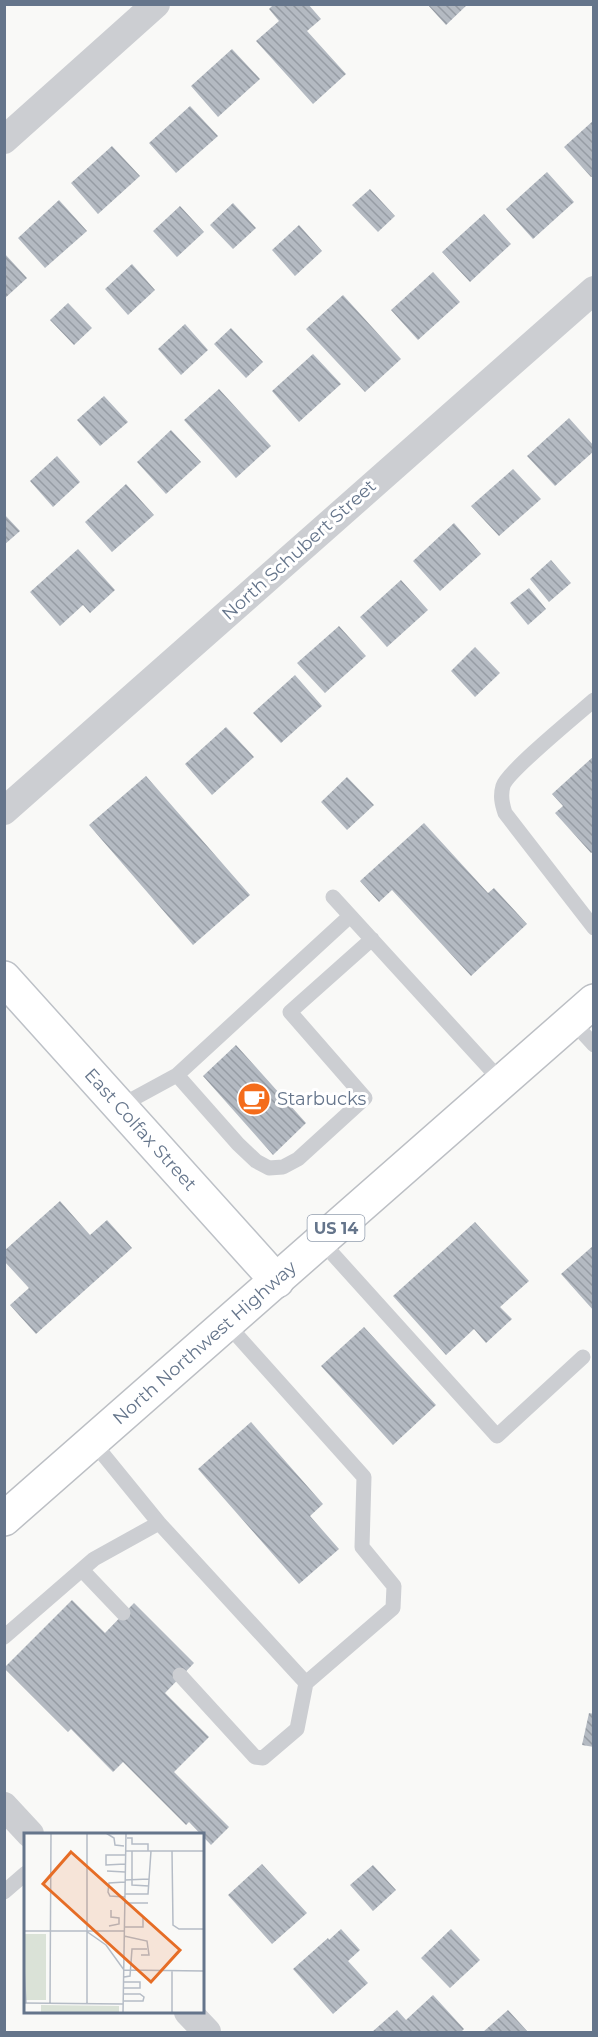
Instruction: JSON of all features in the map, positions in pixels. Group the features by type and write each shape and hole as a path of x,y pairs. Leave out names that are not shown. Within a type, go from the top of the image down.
{"main road":[{"name":"East Colfax Street","path":"4,978 277,1281"},
{"name":"North Northwest Highway","path":"4,1520 582,1011"}],"street":[{"path":"4,140 156,4"},
{"name":"North Schubert Street","path":"4,811 594,290"},
{"path":"4,1806 29,1833"},
{"path":"189,2013 207,2032"}],"lane":[{"path":"594,700 529,757 503,784 501,799 505,813 594,927"},
{"path":"333,897 502,1082"},
{"path":"120,1106 177,1075 350,916"},
{"path":"177,1075 256,1161 269,1168 283,1167 298,1159 365,1098 290,1012 372,939"},
{"path":"582,1011 594,1046"},
{"path":"321,1241 497,1436 583,1357"},
{"path":"180,1675 255,1757 263,1758 297,1729 306,1683 393,1608 394,1586 362,1547 364,1476 227,1324"},
{"path":"93,1442 159,1523 306,1683"},
{"path":"4,1637 94,1559 159,1523"},
{"path":"82,1570 123,1613"},
{"path":"4,1892 24,1875"}],"building":[{"path":"274,4 308,4 321,19 307,31 346,74 313,104 256,41 279,21 269,9"},
{"path":"427,4 468,4 446,25"},
{"path":"232,49 260,79 218,117 191,86"},
{"path":"190,106 218,136 176,173 149,143"},
{"path":"594,120 594,176 591,177 564,147"},
{"path":"112,146 140,176 98,214 71,183"},
{"path":"547,172 574,202 533,239 506,209"},
{"path":"370,189 395,216 378,232 352,205"},
{"path":"59,200 87,231 45,268 18,238"},
{"path":"233,203 256,228 233,249 210,225"},
{"path":"180,206 204,232 177,257 153,231"},
{"path":"484,214 511,244 470,282 442,252"},
{"path":"299,225 322,251 295,276 272,250"},
{"path":"4,253 27,278 4,299"},
{"path":"132,264 155,290 128,315 105,289"},
{"path":"433,272 460,302 418,340 391,310"},
{"path":"343,295 401,359 365,392 306,329"},
{"path":"68,303 92,328 74,345 50,320"},
{"path":"185,324 208,350 181,375 158,349"},
{"path":"231,328 263,362 246,378 214,344"},
{"path":"313,354 341,384 299,422 272,391"},
{"path":"219,389 271,446 236,478 184,420"},
{"path":"104,396 128,422 100,446 77,420"},
{"path":"569,418 594,446 594,451 555,486 527,456"},
{"path":"171,430 201,462 166,494 137,462"},
{"path":"57,456 80,482 53,507 30,481"},
{"path":"513,469 541,499 499,536 471,506"},
{"path":"126,484 154,515 112,552 85,522"},
{"path":"4,514 20,531 4,545"},
{"path":"454,523 481,554 440,591 413,561"},
{"path":"78,549 115,590 90,613 83,605 60,626 30,592"},
{"path":"551,560 571,583 549,602 530,579"},
{"path":"401,580 428,610 387,647 360,617"},
{"path":"529,588 546,609 528,625 510,603"},
{"path":"339,626 366,656 325,693 297,663"},
{"path":"475,647 500,673 475,697 451,671"},
{"path":"295,675 322,706 281,743 253,713"},
{"path":"226,727 254,757 212,795 185,764"},
{"path":"594,756 594,851 591,853 555,813 563,806 552,794"},
{"path":"146,776 250,895 193,945 89,825"},
{"path":"347,777 374,805 347,830 321,802"},
{"path":"424,823 488,893 494,888 527,924 471,976 392,890 379,902 360,881"},
{"name":"Starbucks","path":"236,1045 306,1123 273,1155 203,1076"},
{"path":"60,1201 90,1235 107,1220 132,1248 36,1334 10,1305 29,1288 4,1261 4,1251"},
{"path":"475,1222 529,1281 500,1307 512,1319 486,1343 474,1329 446,1355 393,1296"},
{"path":"594,1245 594,1311 561,1274"},
{"path":"364,1327 436,1405 393,1445 321,1366"},
{"path":"251,1422 323,1504 310,1516 339,1549 299,1584 198,1469"},
{"path":"72,1600 105,1633 134,1603 194,1663 165,1693 209,1737 174,1772 229,1827 211,1845 204,1838 204,1833 200,1833 189,1822 186,1825 123,1762 113,1772 71,1729 68,1732 4,1668"},
{"path":"589,1713 594,1714 594,1747 582,1745"},
{"path":"262,1864 307,1913 272,1944 228,1895"},
{"path":"373,1865 396,1890 373,1911 350,1885"},
{"path":"341,1929 360,1950 348,1961 368,1983 333,2014 293,1969"},
{"path":"451,1929 480,1960 450,1988 421,1958"},
{"path":"433,1995 464,2029 461,2032 372,2032 397,2010 406,2020"},
{"path":"508,2010 528,2032 483,2032"}],"place":[{"name":"Starbucks","path":"254,1099"}]}
